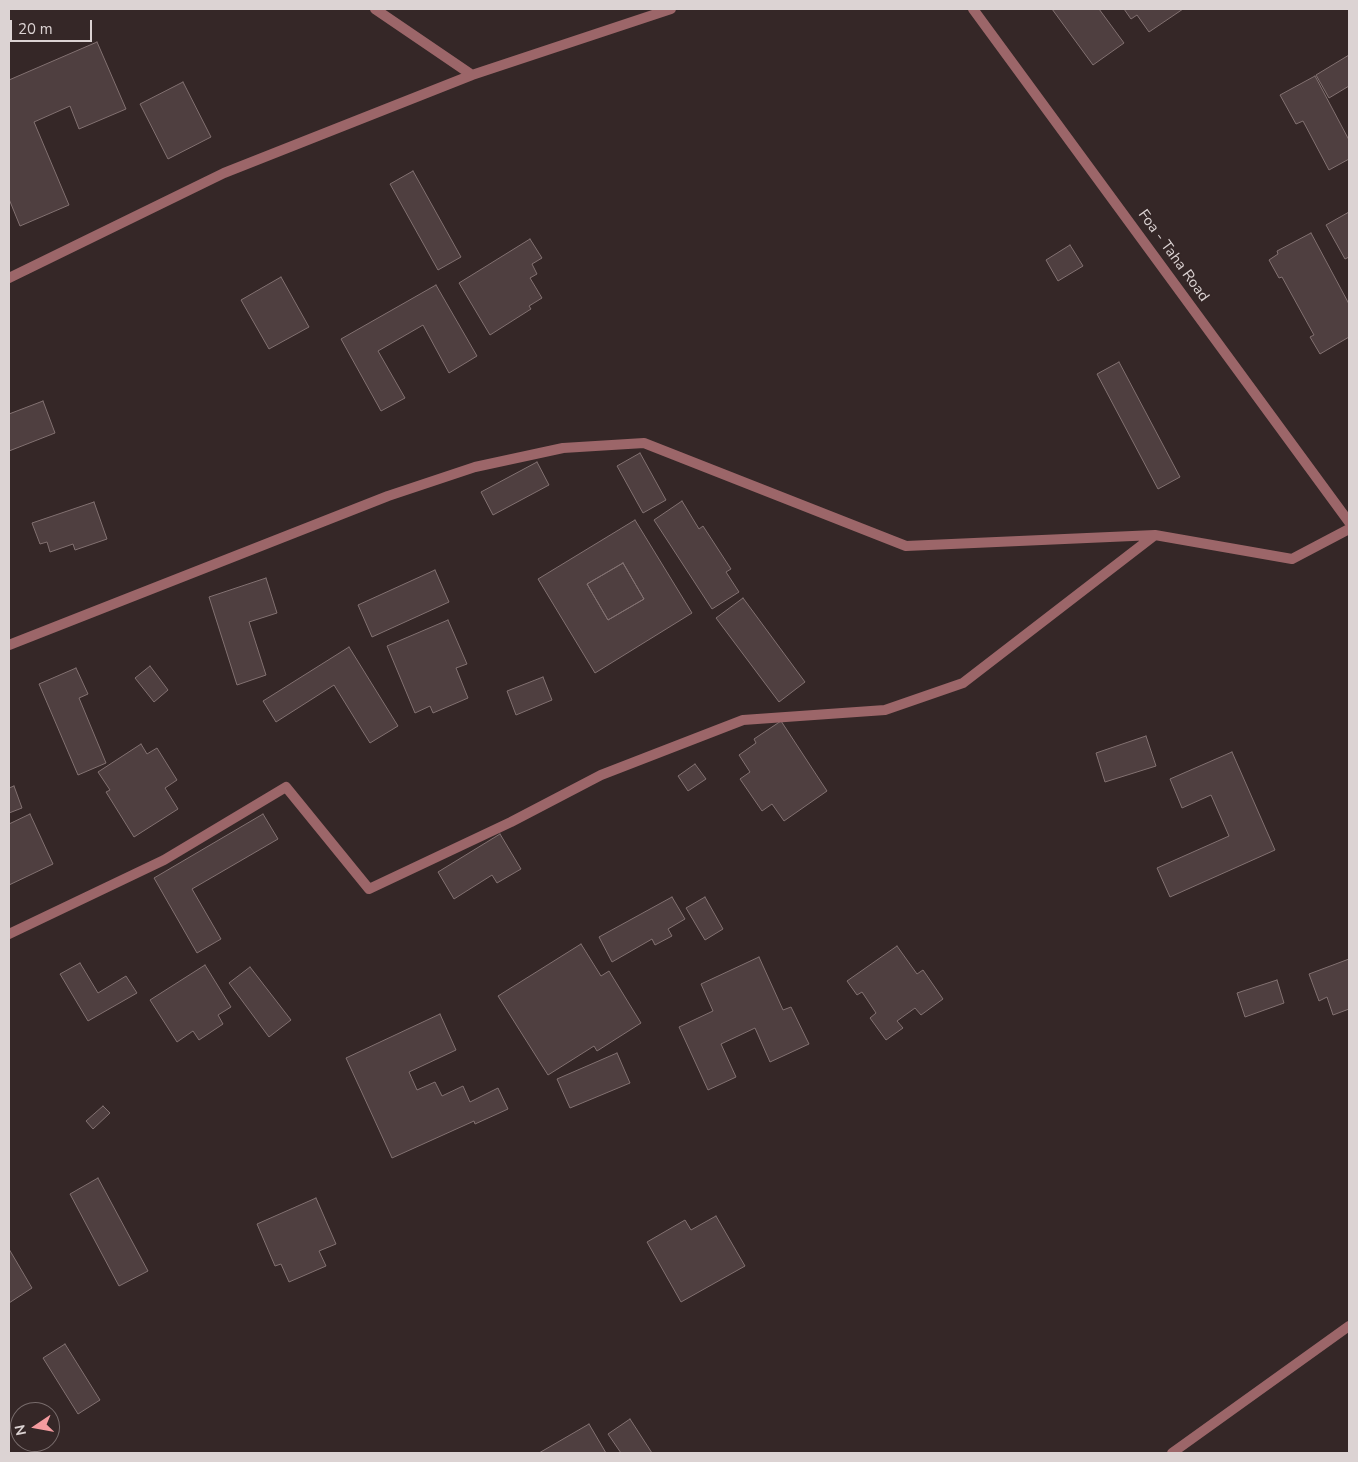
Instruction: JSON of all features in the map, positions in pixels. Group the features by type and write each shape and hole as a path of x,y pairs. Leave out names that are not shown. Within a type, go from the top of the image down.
{"street":[{"path":"375,9 472,75"},
{"path":"9,278 224,173 472,75 671,9"},
{"name":"Foa - Taha Road","path":"973,9 1349,522"},
{"path":"9,644 388,496 475,467 563,448 644,443 906,546 1155,536 1292,559 1349,529"},
{"path":"9,934 164,860 286,787 370,889 511,822 601,775 743,720 885,710 964,682 1155,536"},
{"path":"1172,1453 1349,1326"}],"building":[{"path":"1052,9 1099,9 1124,43 1093,65"},
{"path":"1124,9 1183,9 1149,32 1137,15 1131,19"},
{"path":"97,42 126,109 79,129 70,106 34,122 69,205 20,226 9,199 9,80"},
{"path":"1349,55 1349,86 1329,98 1316,75"},
{"path":"1315,76 1349,140 1349,159 1329,170 1303,121 1296,124 1280,95"},
{"path":"183,82 211,137 168,159 140,104"},
{"path":"413,171 461,257 438,270 390,184"},
{"path":"1349,212 1349,257 1345,259 1326,225"},
{"path":"1311,233 1349,304 1349,337 1320,354 1310,337 1314,335 1282,277 1279,278 1269,260 1278,254 1277,251"},
{"path":"530,239 542,258 532,264 537,274 530,278 542,298 529,306 531,309 490,335 459,283"},
{"path":"1070,245 1083,266 1058,281 1046,260"},
{"path":"281,277 309,327 269,349 241,300"},
{"path":"436,285 477,356 449,373 423,325 378,351 405,398 381,411 341,339"},
{"path":"1119,362 1180,477 1158,489 1097,374"},
{"path":"43,401 55,433 9,451 9,414"},
{"path":"640,453 666,500 643,513 617,466"},
{"path":"537,462 549,485 493,515 481,492"},
{"path":"682,501 699,529 703,526 731,569 726,572 739,592 712,609 654,520"},
{"path":"94,502 107,539 75,550 73,544 50,552 47,542 40,544 32,523"},
{"path":"635,520 692,613 595,673 538,579","holes":["623,563 644,599 608,620 587,584"]},
{"path":"623,563 644,599 608,620 587,584"},
{"path":"435,570 449,602 372,637 358,605"},
{"path":"266,578 277,613 249,622 266,675 237,685 209,597"},
{"path":"743,598 805,682 779,702 716,618"},
{"path":"448,620 467,664 456,668 468,698 433,713 430,706 415,713 387,646"},
{"path":"349,647 398,726 370,743 334,685 276,722 263,701"},
{"path":"150,666 168,690 154,702 135,678"},
{"path":"76,668 88,694 79,698 106,763 78,775 39,684"},
{"path":"543,677 552,700 516,715 507,691"},
{"path":"781,721 827,791 784,821 772,804 762,811 740,779 750,772 739,755 756,743 754,739"},
{"path":"1146,736 1156,766 1105,782 1096,753"},
{"path":"141,744 147,754 157,748 177,780 165,788 178,809 134,837 106,792 110,790 98,772"},
{"path":"1232,752 1275,850 1170,897 1157,868 1229,836 1211,795 1182,808 1170,779"},
{"path":"695,764 706,779 688,791 678,776"},
{"path":"14,786 22,808 9,813 9,788"},
{"path":"30,814 53,864 9,885 9,824"},
{"path":"263,814 278,839 192,889 221,939 197,953 154,878"},
{"path":"500,834 521,869 497,883 492,875 454,899 438,872"},
{"path":"672,897 685,919 668,929 672,936 655,945 652,939 612,962 599,937"},
{"path":"705,897 723,929 705,940 686,908"},
{"path":"581,944 601,976 609,971 641,1023 597,1051 594,1046 548,1075 498,996"},
{"path":"897,946 917,974 923,970 943,999 921,1015 915,1008 897,1021 903,1028 886,1040 870,1018 876,1013 862,992 857,995 847,981"},
{"path":"759,957 783,1010 791,1007 809,1044 770,1062 755,1028 721,1044 736,1077 708,1090 679,1027 713,1011 701,984"},
{"path":"1349,959 1349,1009 1333,1015 1327,997 1319,1001 1309,974"},
{"path":"80,963 98,993 126,976 137,993 88,1021 60,974"},
{"path":"205,965 231,1007 218,1015 223,1024 199,1040 193,1031 177,1042 150,1000"},
{"path":"250,967 291,1020 269,1037 229,983"},
{"path":"1277,980 1284,1003 1245,1017 1237,993"},
{"path":"440,1014 456,1050 409,1072 417,1090 435,1082 442,1096 463,1086 470,1102 498,1088 508,1109 475,1124 474,1121 392,1158 346,1058"},
{"path":"617,1053 630,1083 570,1108 557,1079"},
{"path":"103,1106 110,1113 93,1129 86,1121"},
{"path":"98,1178 148,1271 119,1286 70,1194"},
{"path":"316,1198 336,1244 319,1251 326,1266 289,1282 281,1264 275,1266 257,1224"},
{"path":"716,1216 745,1266 681,1302 647,1242 685,1220 691,1230"},
{"path":"9,1249 32,1288 9,1303"},
{"path":"65,1344 100,1400 78,1414 43,1358"},
{"path":"630,1419 652,1453 621,1453 608,1434"},
{"path":"589,1424 606,1453 539,1453"}]}
